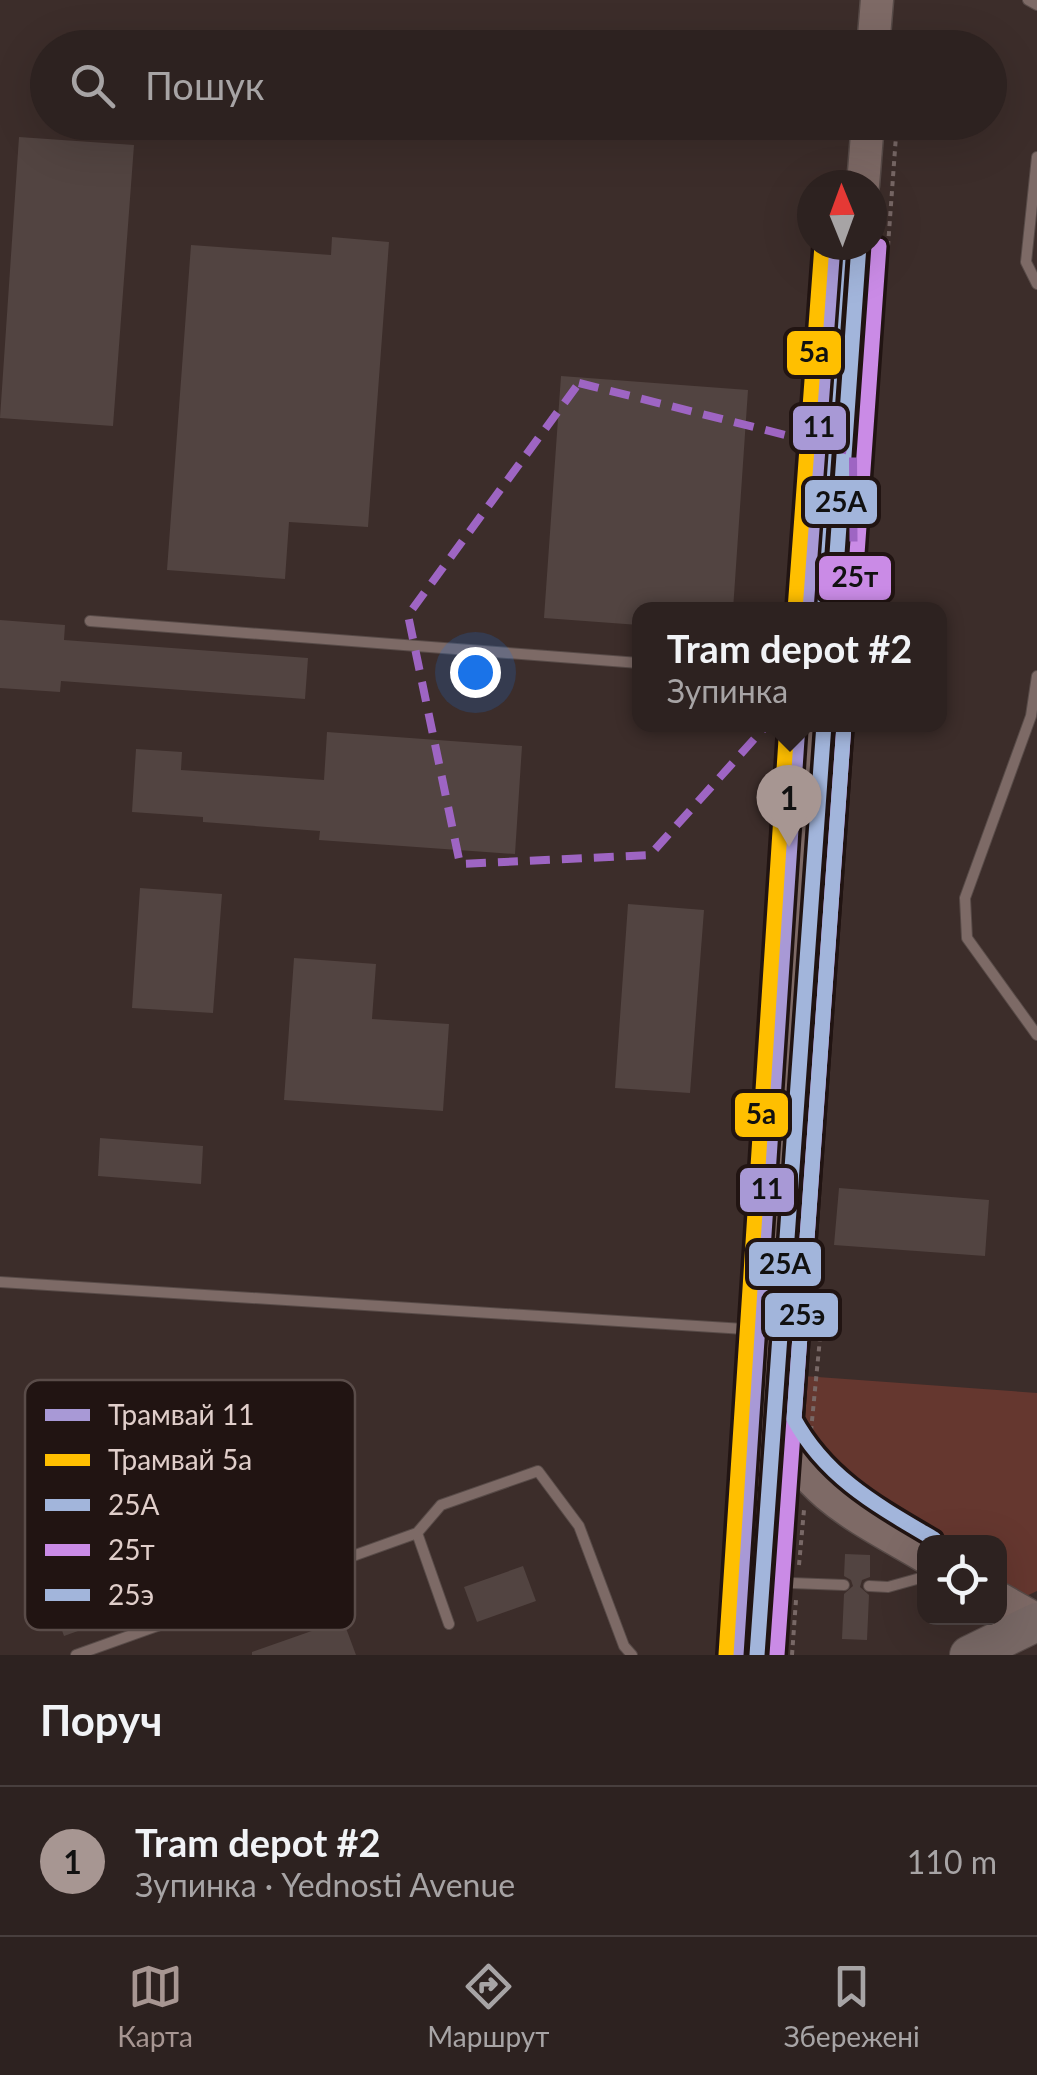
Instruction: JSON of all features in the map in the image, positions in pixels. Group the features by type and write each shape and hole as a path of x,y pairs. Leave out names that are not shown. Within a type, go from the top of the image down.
{"highway":[{"path":"969,1655 1037,1621"}],"main road":[{"path":"874,30 876,0"},
{"path":"864,170 867,140"},
{"path":"833,602 858,260"},
{"path":"757,1655 823,732"},
{"path":"774,1423 807,1478 830,1498 917,1552"},
{"path":"1007,1603 1037,1621"}],"lane":[{"path":"1028,0 1037,5"},
{"path":"1037,157 1026,262 1037,284"},
{"path":"90,620 632,662"},
{"path":"1037,676 1031,716 964,898 967,938 1037,1035"},
{"path":"0,1282 780,1331"},
{"path":"355,1555 417,1533 441,1505 538,1471 579,1526 624,1646 632,1655"},
{"path":"417,1533 449,1624"},
{"path":"869,1586 888,1587 917,1580"},
{"path":"762,1582 844,1585"},
{"path":"76,1655 146,1630"}],"path":[{"path":"768,897 779,732"},
{"path":"792,1655 797,1583"}],"highlighted area":[{"path":"579,383 853,452 854,628 650,855 460,864 408,615"}],"shaded area":[{"path":"790,1375 1037,1393 1037,1591 1020,1599 1007,1590 1007,1535 924,1535 785,1443"}],"building":[{"path":"19,137 134,145 113,426 0,418"},
{"path":"332,237 389,242 368,527 289,522 285,579 167,570 191,245 331,255"},
{"path":"561,376 748,390 734,602 632,602 632,624 544,618"},
{"path":"0,620 65,625 64,640 308,658 305,699 61,681 60,692 0,688"},
{"path":"327,732 522,746 515,854 319,840 320,831 132,812 136,749 182,752 181,770 324,780"},
{"path":"140,888 222,894 213,1013 132,1008"},
{"path":"628,904 704,910 690,1093 615,1088"},
{"path":"294,958 376,964 372,1019 449,1024 443,1111 284,1100"},
{"path":"100,1138 203,1146 201,1184 98,1176"},
{"path":"839,1188 989,1200 985,1256 834,1245"},
{"path":"845,1554 870,1555 870,1577 862,1580 860,1587 869,1595 867,1640 842,1639 844,1594 853,1586 844,1576"},
{"path":"523,1566 536,1601 477,1622 464,1587"},
{"path":"315,1630 347,1630 356,1655 252,1655"}],"tram line":[{"name":"5а","path":"796,602 821,260"},
{"name":"11","path":"807,602 832,260"},
{"name":"5а","path":"726,1655 786,732"},
{"name":"11","path":"736,1655 797,732"}],"transit line":[{"name":"25э","path":"814,602 838,260"},
{"name":"25А","path":"834,602 858,260"},
{"name":"25т","path":"854,602 878,260"},
{"name":"25А","path":"757,1655 823,732"},
{"name":"25т","path":"777,1655 843,732"},
{"name":"25э","path":"843,732 794,1419 821,1458 855,1489 928,1535"}],"place":[{"name":"Tram depot #2","path":"789,847"}]}
